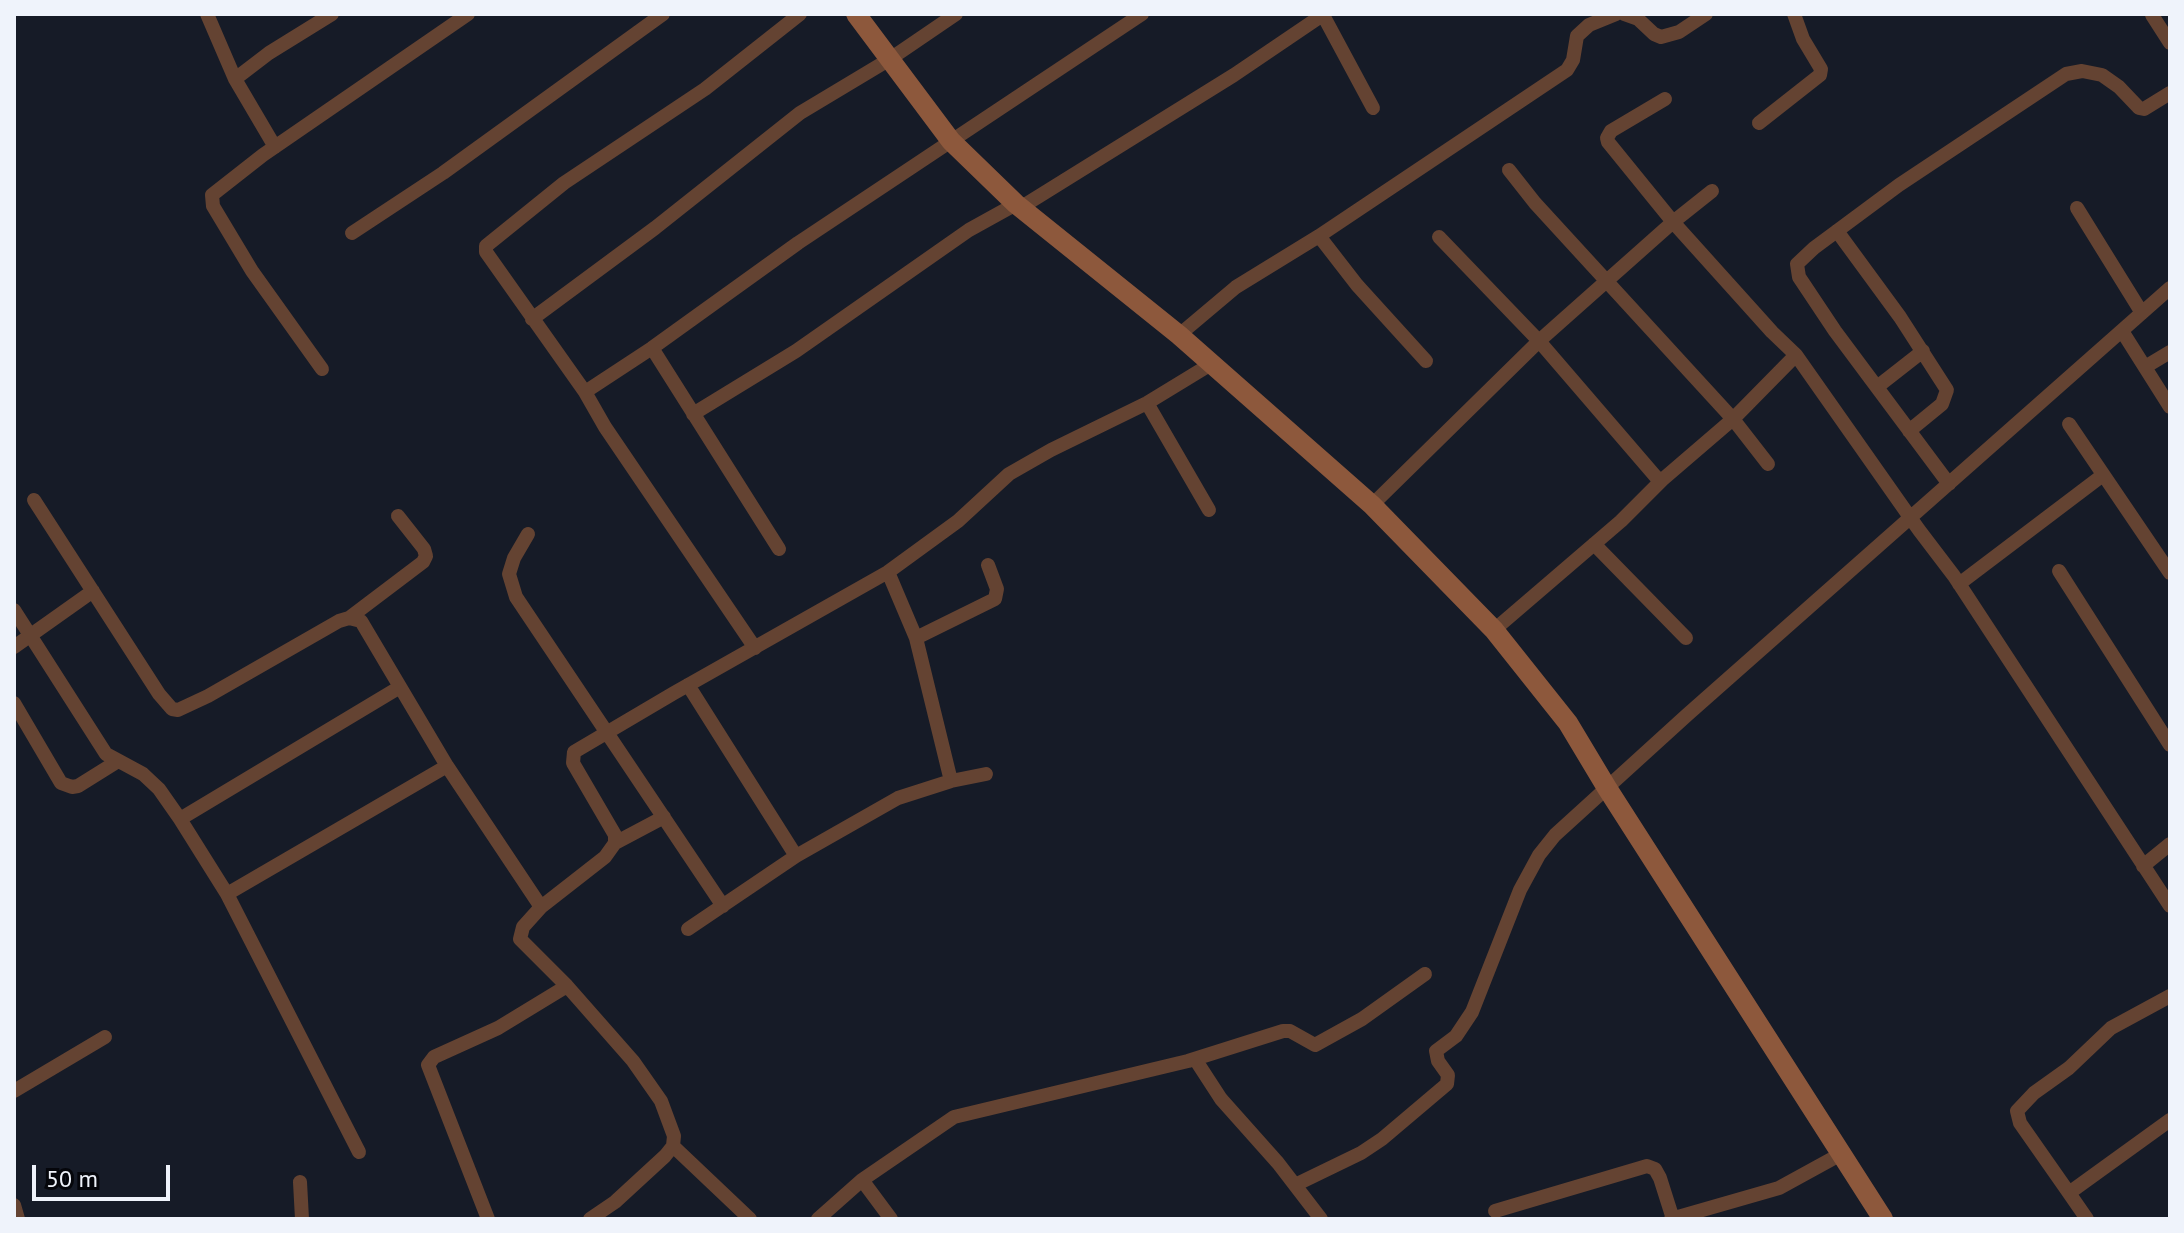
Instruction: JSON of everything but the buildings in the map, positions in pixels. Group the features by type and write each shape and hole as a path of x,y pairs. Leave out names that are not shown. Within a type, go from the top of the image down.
{"street":[{"path":"207,14 235,79 275,147"},
{"path":"235,79 269,53 332,14"},
{"path":"322,369 252,271 211,200 215,192 275,147 468,14"},
{"path":"352,233 443,173 663,14"},
{"path":"755,648 605,427 585,392 486,252 489,242 564,183 705,89 800,14"},
{"path":"856,14 951,141 1018,206 1179,335 1372,505 1494,630 1568,723 1883,1219"},
{"path":"532,319 655,228 800,113 890,59 956,14"},
{"path":"585,392 798,243 1142,14"},
{"path":"693,414 796,351 969,230 1018,206 1234,75 1324,14 1373,108"},
{"path":"1179,335 1236,287 1319,236 1567,70 1581,31 1616,14"},
{"path":"1624,14 1638,19 1661,37 1679,32 1706,14"},
{"path":"1759,123 1820,75 1821,69 1803,39 1794,14"},
{"path":"2152,15 2170,43"},
{"path":"1949,484 1835,331 1797,270 1800,259 1899,185 2066,74 2082,71 2102,75 2144,109 2170,93"},
{"path":"1665,99 1611,131 1608,142 1673,222 1796,355 1959,584 2170,906"},
{"path":"1509,170 1605,283 1733,419 1768,464"},
{"path":"1372,505 1539,341 1712,191"},
{"path":"2077,208 2142,313"},
{"path":"1837,231 1923,351 1947,390 1942,404 1909,431"},
{"path":"1319,236 1357,285 1426,361"},
{"path":"1439,237 1539,341 1656,477 1662,480"},
{"path":"1295,1185 1361,1153 1447,1084 1448,1075 1438,1061 1436,1051 1456,1036 1472,1012 1526,879 1555,835 1607,788 1918,529 1949,484 2127,339 2142,313 2170,288"},
{"path":"2127,339 2170,407"},
{"path":"652,348 779,549"},
{"path":"1877,387 1923,351"},
{"path":"2145,367 2170,352"},
{"path":"1494,630 1733,419 1796,355"},
{"path":"615,843 615,835 573,763 572,757 579,749 888,572 958,521 1009,474 1147,403 1211,364"},
{"path":"1147,403 1209,510"},
{"path":"2069,424 2170,573"},
{"path":"1959,584 2103,475"},
{"path":"34,500 159,694 168,706 178,710 349,618 423,562 426,556 424,549 398,516"},
{"path":"528,534 509,574 516,597 723,906"},
{"path":"1594,544 1686,638"},
{"path":"916,638 995,599 997,589 988,565"},
{"path":"2059,571 2170,745"},
{"path":"888,572 916,638 951,781"},
{"path":"14,647 93,591"},
{"path":"14,610 98,744 106,754 151,780 180,819 227,894 359,1152"},
{"path":"349,618 361,621 447,766 541,907"},
{"path":"688,685 796,856"},
{"path":"180,819 400,687"},
{"path":"14,703 61,783 78,786 118,761"},
{"path":"227,894 447,766"},
{"path":"688,929 796,856 898,798 951,781 986,774"},
{"path":"590,1219 615,1202 673,1146 674,1136 661,1101 633,1061 567,986 520,939 523,927 541,907 605,857 615,843 664,817"},
{"path":"2143,866 2170,844"},
{"path":"818,1219 862,1180 954,1117 1195,1059 1283,1031 1290,1031 1311,1044 1323,1042 1362,1019 1425,974"},
{"path":"488,1219 428,1065 434,1057 498,1028 567,986"},
{"path":"2087,1219 2020,1123 2017,1111 2034,1093 2080,1058 2101,1035 2170,996"},
{"path":"14,1091 105,1037"},
{"path":"1195,1059 1221,1099 1321,1219"},
{"path":"2069,1193 2170,1120"},
{"path":"673,1146 750,1219"},
{"path":"1495,1211 1647,1166 1655,1169 1660,1178 1672,1219 1779,1188 1841,1154"},
{"path":"862,1180 891,1219"},
{"path":"300,1182 302,1219"},
{"path":"14,1205 18,1219"}]}
